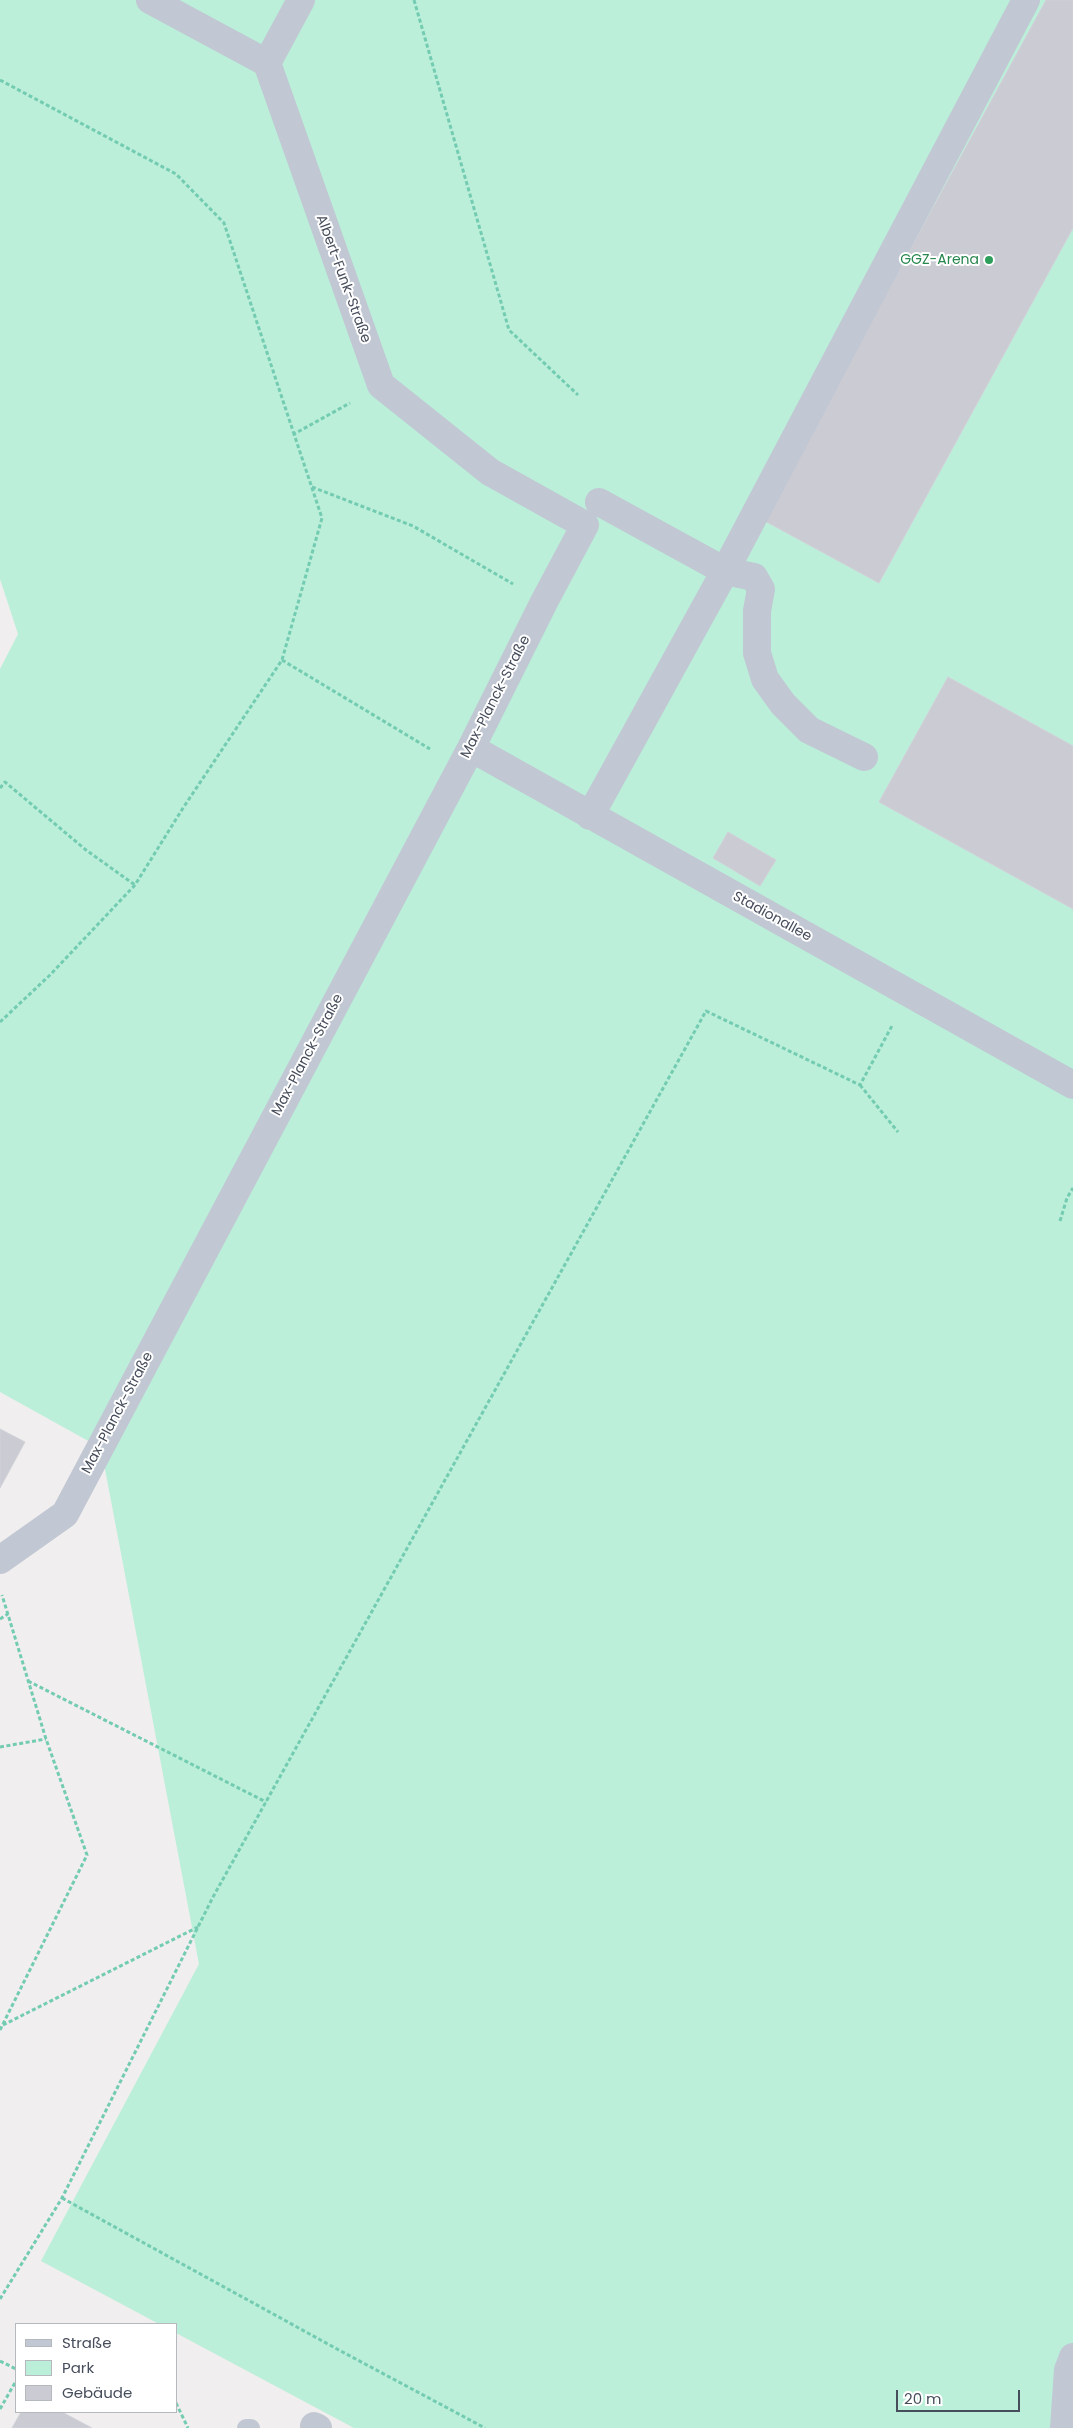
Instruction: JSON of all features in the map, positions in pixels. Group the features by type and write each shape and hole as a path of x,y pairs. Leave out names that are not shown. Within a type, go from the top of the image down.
{"street":[{"path":"150,0 267,63 302,0"},
{"path":"590,816 725,571 1026,0"},
{"name":"Albert-Funk-Straße","path":"267,63 382,385"},
{"path":"382,385 490,472 592,513 725,571 754,577 761,589 757,611 757,653 765,680 783,704 809,730 864,757"},
{"name":"Max-Planck-Straße","path":"0,1560 65,1514 471,748 544,602 592,513"},
{"name":"Stadionallee","path":"471,748 1073,1085"},
{"path":"1064,2428 1068,2370 1073,2357"}],"lane":[{"path":"246,2428 251,2428"}],"path":[{"path":"414,0 508,330 578,395"},
{"path":"0,80 176,174 224,223 322,518 282,660 183,808 136,885 50,975 0,1022"},
{"path":"294,434 382,385"},
{"path":"312,486 413,526 481,567 510,582"},
{"path":"282,660 415,740"},
{"path":"0,788 5,782 86,850 136,885"},
{"path":"860,1085 910,993"},
{"path":"0,2299 62,2198 198,1927 706,1011 860,1085 898,1132"},
{"path":"1060,1221 1067,1198 1073,1188"},
{"path":"0,1587 27,1680 86,1855 0,2030"},
{"path":"0,1619 8,1614"},
{"path":"27,1680 266,1802"},
{"path":"0,1747 46,1739"},
{"path":"3,2025 198,1927"},
{"path":"62,2198 485,2428"},
{"path":"0,2361 15,2368"},
{"path":"0,2409 15,2383"},
{"path":"178,2407 188,2428"}],"green space":[{"path":"0,0 1073,0 1073,2428 354,2428 178,2334 178,2323 157,2323 41,2261 199,1964 101,1448 0,1392 0,669 18,634 0,579"}],"building":[{"path":"1046,0 1073,0 1073,228 879,583 763,520"},
{"path":"948,677 1073,746 1073,909 879,802"},
{"path":"728,832 776,860 760,886 713,858"},
{"path":"0,1429 25,1442 0,1488"},
{"path":"20,2413 64,2413 92,2428 12,2428"}],"place":[{"name":"GGZ-Arena","path":"989,260"}]}
